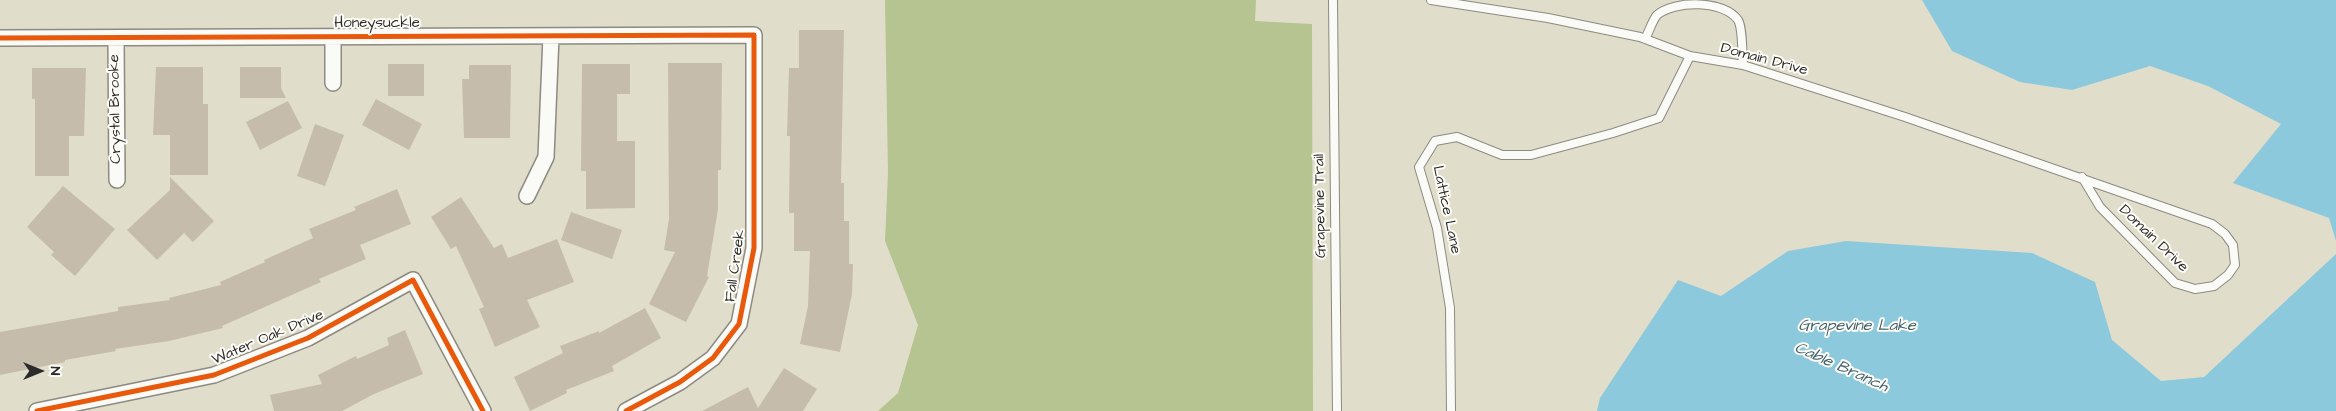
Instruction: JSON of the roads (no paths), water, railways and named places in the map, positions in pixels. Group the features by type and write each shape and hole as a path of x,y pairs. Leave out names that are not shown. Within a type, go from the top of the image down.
{"street":[{"name":"Honeysuckle","path":"0,38 754,35"},
{"name":"Fall Creek","path":"626,411 680,382 713,358 740,324 754,248 754,35"},
{"path":"527,196 546,157 551,36"},
{"path":"332,83 333,37"},
{"name":"Crystal Brooke","path":"116,38 117,180"},
{"name":"Water Oak Drive","path":"37,411 214,375 308,338 413,280 483,411"}],"lane":[{"name":"Grapevine Trail","path":"1332,0 1337,411"},
{"name":"Domain Drive","path":"1431,0 1502,10 1645,39 1690,56 1743,65 1905,118 2082,178 2212,224 2225,234 2233,245 2235,265 2228,275 2214,286 2195,289 2175,283 2100,207 2082,178"},
{"path":"1645,39 1657,15 1675,2 1690,0 1712,2 1731,9 1739,21 1743,65"},
{"name":"Lattice Lane","path":"1451,411 1450,308 1437,228 1419,167 1435,141 1457,137 1502,155 1531,155 1613,133 1658,118 1690,56"}],"water":[{"path":"1922,0 2336,0 2336,241 2329,218 2233,183 2281,124 2208,86 2150,66 2072,90 2020,82 1952,51"},
{"name":"Grapevine Lake","path":"1846,241 2032,253 2095,282 2112,340 2161,381 2204,377 2336,254 2336,411 1597,411 1600,398 1678,280 1721,296 1788,251"}],"water label":[{"name":"Cable Branch","path":"1841,368"}]}
